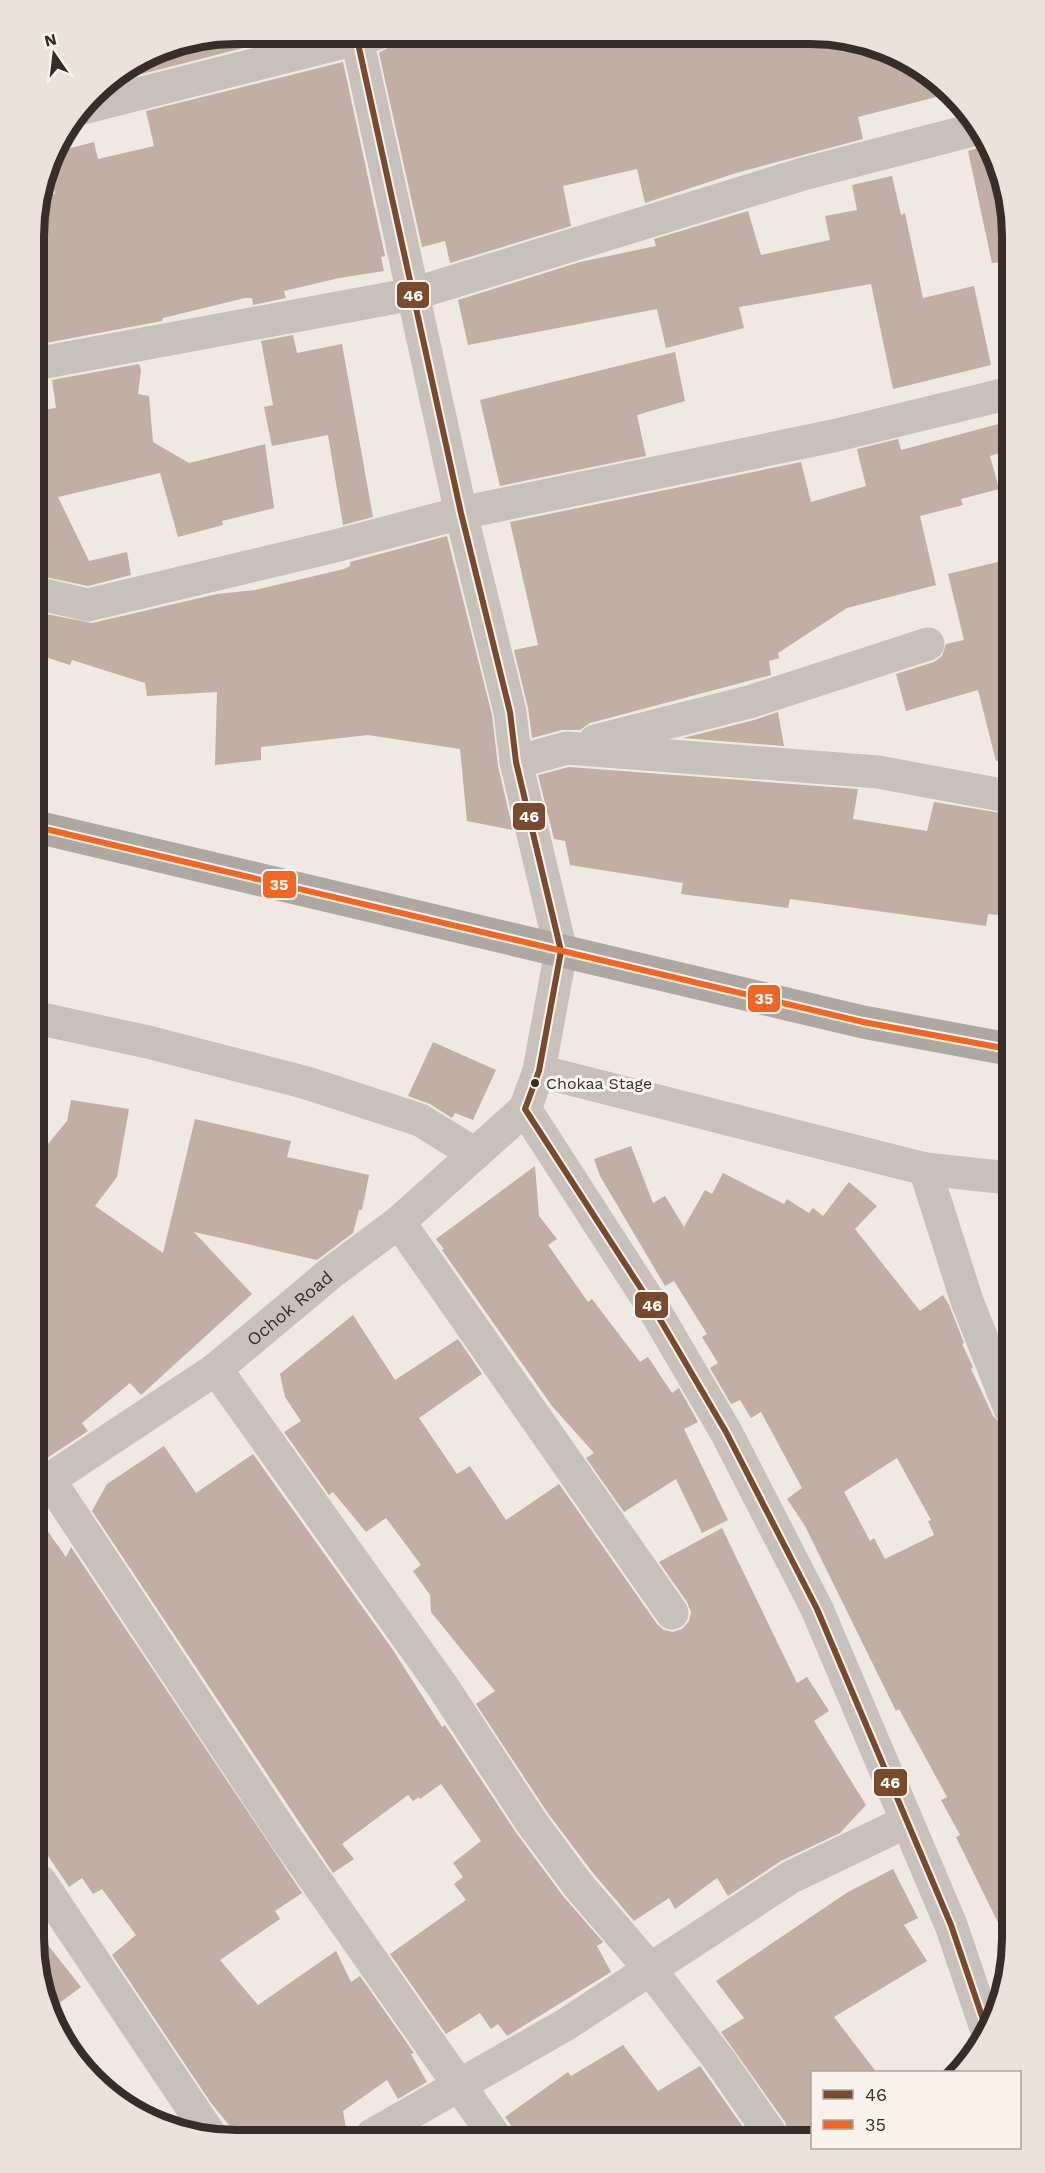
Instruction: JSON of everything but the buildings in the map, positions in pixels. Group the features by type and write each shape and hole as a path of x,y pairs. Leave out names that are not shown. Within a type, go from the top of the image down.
{"highway":[{"path":"44,829 863,1022 1002,1047"}],"street":[{"path":"95,105 328,44"},
{"path":"365,44 413,294 461,513 510,712 516,762 561,951 539,1071 525,1109 651,1304 726,1431 817,1609 951,1925 983,2020"},
{"path":"44,362 413,294 803,174 970,131"},
{"path":"44,595 88,605 335,546 461,513 833,436 1002,395"},
{"path":"516,762 748,702 928,644"},
{"path":"567,748 878,772 1002,795"},
{"path":"44,1020 148,1042 307,1083 420,1120 476,1154"},
{"path":"539,1071 926,1169 1001,1177"},
{"name":"Ochok Road","path":"44,1484 216,1369 332,1272 399,1222 525,1109"},
{"path":"926,1169 968,1301 1001,1387"},
{"path":"399,1222 672,1613"},
{"path":"216,1369 443,1687 532,1823 578,1885 650,1969 720,2061 768,2130"},
{"path":"44,1484 279,1828 491,2130"},
{"path":"381,2130 565,2025 791,1877 906,1822"},
{"path":"44,1887 205,2127"}],"transit line":[{"name":"46","path":"358,44 461,513 510,712 516,762 561,951 539,1071 525,1109 651,1304 726,1432 817,1609 951,1925 983,2020"},
{"name":"35","path":"44,829 863,1022 1002,1048"}],"place":[{"name":"Chokaa Stage","path":"535,1083"}]}
